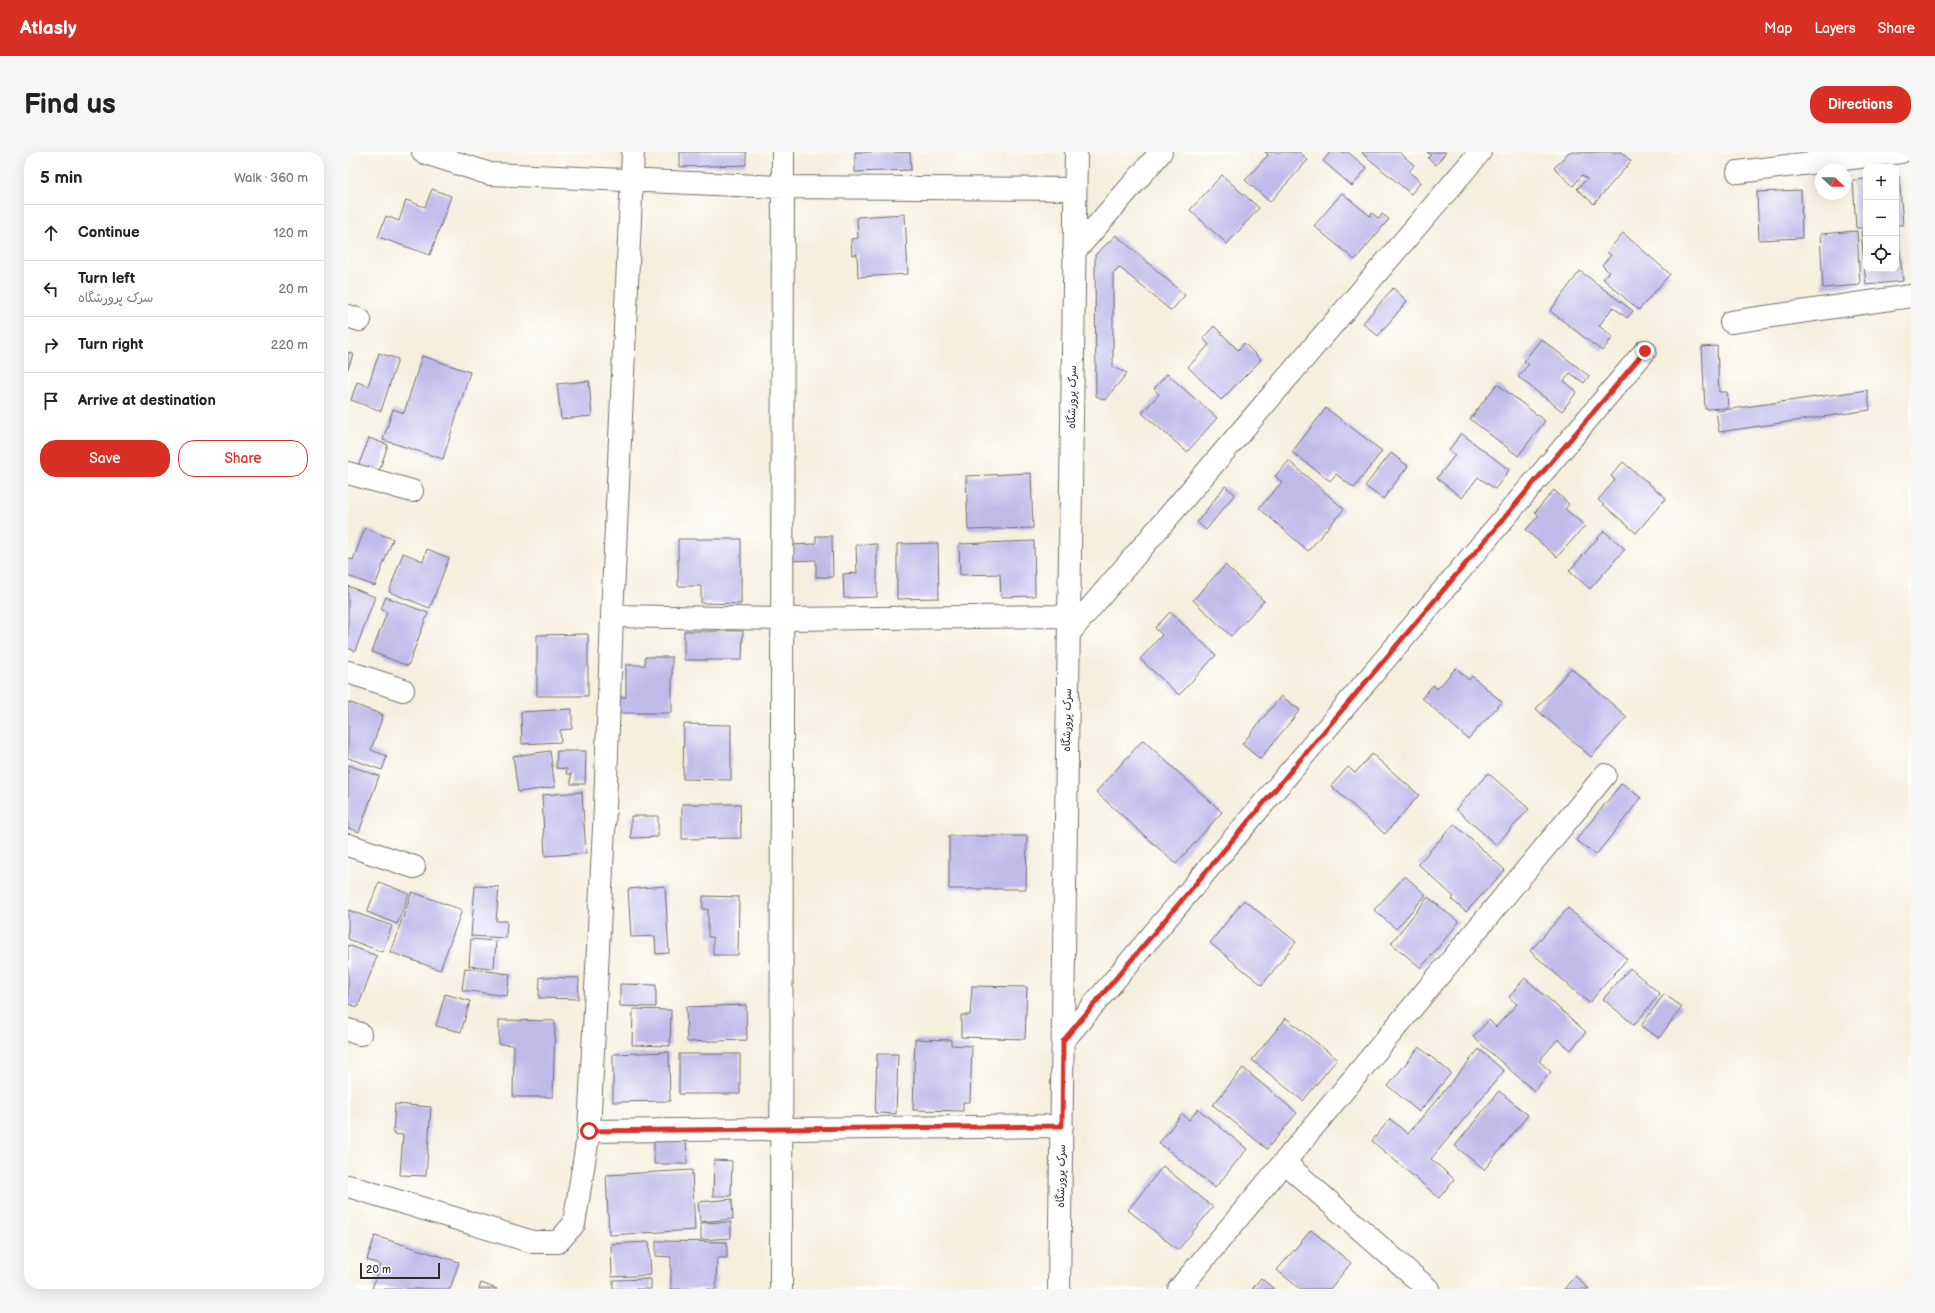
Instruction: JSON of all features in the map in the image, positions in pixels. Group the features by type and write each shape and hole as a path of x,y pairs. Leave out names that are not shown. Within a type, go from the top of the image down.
{"street":[{"path":"423,152 490,174 782,187 1075,189"},
{"path":"348,1186 533,1242 558,1242 574,1224 589,1131 606,807 612,616 633,152"},
{"path":"781,1289 780,1130 783,619 783,152"},
{"name":"سرک پرورشگاه","path":"1059,1289 1076,152"},
{"path":"1074,252 1161,152"},
{"path":"612,616 1069,624 1480,152"},
{"path":"1738,172 1901,152"},
{"path":"1731,322 1911,296"},
{"path":"1063,1041 1645,351"},
{"path":"348,473 412,491"},
{"path":"348,672 403,690"},
{"path":"1179,1289 1285,1163 1605,775"},
{"path":"348,845 414,867"},
{"path":"589,1131 1062,1126"},
{"path":"1285,1163 1428,1289"}],"building":[{"path":"680,152 746,152 746,165 680,167"},
{"path":"855,152 910,152 911,170 855,172"},
{"path":"1265,152 1299,152 1308,160 1270,202 1245,180 1268,155"},
{"path":"1330,152 1348,152 1367,168 1352,186 1323,161"},
{"path":"1399,152 1414,165 1409,172 1421,182 1411,194 1362,153"},
{"path":"1427,152 1446,152 1436,165 1428,158 1431,155"},
{"path":"1569,152 1621,152 1631,161 1594,204 1577,189 1587,179 1582,175 1573,186 1554,168"},
{"path":"1222,175 1259,208 1227,244 1190,210"},
{"path":"1899,176 1903,225 1899,225"},
{"path":"1863,179 1863,228 1856,228 1853,180"},
{"path":"432,189 451,196 430,255 378,237 386,216 399,221 406,200 425,207"},
{"path":"1801,190 1802,238 1759,240 1757,192"},
{"path":"1342,193 1370,216 1372,213 1379,219 1382,214 1389,219 1355,260 1314,226"},
{"path":"905,214 908,274 858,277 857,254 852,255 851,239 858,238 857,217"},
{"path":"1857,231 1860,285 1823,288 1820,234"},
{"path":"1861,231 1863,231 1863,253"},
{"path":"1623,233 1670,274 1639,310 1603,279 1609,272 1602,265 1611,255 1607,252"},
{"path":"1116,235 1185,295 1171,311 1119,267 1113,273 1113,367 1127,373 1105,400 1096,396 1095,255"},
{"path":"1899,245 1903,281 1866,285 1865,272 1899,272"},
{"path":"1580,271 1633,311 1627,318 1613,307 1599,326 1613,337 1602,351 1550,311"},
{"path":"1393,288 1407,301 1378,336 1363,323"},
{"path":"1214,326 1238,350 1244,343 1261,360 1221,400 1188,367 1209,345 1203,338"},
{"path":"1541,339 1589,376 1584,383 1570,373 1564,381 1577,392 1562,411 1518,377 1529,364 1524,361"},
{"path":"1717,346 1719,392 1727,392 1728,408 1705,409 1702,347"},
{"path":"348,352 353,354 348,369"},
{"path":"379,353 398,359 381,411 351,400 357,382 368,386"},
{"path":"422,356 470,372 443,459 383,440 393,409 404,413"},
{"path":"1167,374 1217,418 1187,452 1142,413 1159,394 1154,389"},
{"path":"589,381 592,416 561,419 557,384"},
{"path":"1497,384 1545,421 1518,456 1470,419"},
{"path":"1867,390 1870,410 1719,432 1716,411"},
{"path":"1326,408 1382,451 1354,488 1336,474 1330,481 1292,452"},
{"path":"1461,433 1509,470 1495,489 1478,477 1462,498 1437,478 1455,455 1449,450"},
{"path":"369,438 388,445 377,477 357,469"},
{"path":"1391,453 1408,466 1383,499 1365,486"},
{"path":"1289,461 1344,509 1308,551 1259,508 1282,482 1275,476"},
{"path":"1623,462 1666,498 1636,533 1598,500 1615,480 1611,476"},
{"path":"1031,473 1033,528 968,530 966,476"},
{"path":"1225,486 1235,494 1206,530 1197,522"},
{"path":"1554,490 1569,504 1565,509 1585,526 1557,557 1526,530 1539,515 1535,512"},
{"path":"365,528 393,539 375,586 348,576 348,558 353,560"},
{"path":"1604,531 1625,549 1590,589 1569,571"},
{"path":"816,536 832,536 833,577 816,577 816,560 787,561 787,545 816,544"},
{"path":"678,539 741,539 741,604 701,603 701,586 678,586"},
{"path":"1034,541 1035,596 1001,597 1000,574 960,575 959,544"},
{"path":"938,543 939,598 897,599 897,544"},
{"path":"877,544 877,597 844,598 843,574 857,573 856,545"},
{"path":"427,549 449,558 430,608 389,592 403,553 423,561"},
{"path":"1225,565 1264,601 1231,636 1193,600"},
{"path":"348,586 375,597 355,651 348,648"},
{"path":"386,597 428,613 408,666 372,652 387,612 381,609"},
{"path":"1170,612 1216,655 1179,695 1140,659 1162,635 1155,628"},
{"path":"684,631 743,631 742,660 684,660"},
{"path":"588,634 588,696 537,696 537,635"},
{"path":"645,657 672,657 672,713 616,713 616,697 626,697 626,665 645,665"},
{"path":"1456,668 1469,680 1472,676 1502,702 1468,739 1422,698 1433,685 1437,689"},
{"path":"1571,668 1627,717 1591,757 1536,709"},
{"path":"1281,696 1300,710 1260,759 1242,744"},
{"path":"348,702 383,715 371,750 387,756 382,770 348,758"},
{"path":"572,709 572,729 560,730 561,742 522,744 521,712"},
{"path":"684,724 731,725 731,780 683,779"},
{"path":"1143,740 1222,812 1176,864 1096,792"},
{"path":"550,751 555,787 518,792 513,756"},
{"path":"557,751 586,751 585,784 571,784 571,774 566,774 567,769 556,768"},
{"path":"1372,754 1419,795 1385,834 1331,786 1348,767 1355,773"},
{"path":"348,765 379,776 359,832 348,828"},
{"path":"1488,773 1529,809 1496,845 1456,809"},
{"path":"1622,783 1641,798 1596,855 1576,840"},
{"path":"582,792 586,853 545,856 542,795"},
{"path":"682,804 740,804 741,838 682,839"},
{"path":"631,816 658,816 658,837 631,838"},
{"path":"1454,824 1505,870 1466,912 1452,900 1454,897 1418,864"},
{"path":"949,836 1027,836 1026,889 949,889"},
{"path":"1405,876 1426,895 1396,929 1374,910"},
{"path":"379,882 409,894 397,924 367,912"},
{"path":"475,886 499,887 496,921 507,921 506,938 471,936"},
{"path":"665,886 669,953 656,954 655,936 631,937 628,889"},
{"path":"412,892 462,910 440,970 390,952"},
{"path":"703,896 739,897 738,955 713,955 713,937 708,937 708,909 703,909"},
{"path":"1428,897 1459,922 1421,968 1391,943"},
{"path":"1244,900 1296,942 1262,985 1210,943"},
{"path":"1568,908 1627,959 1589,1003 1530,951"},
{"path":"348,910 392,926 382,952 348,939"},
{"path":"471,939 496,941 494,968 469,966"},
{"path":"348,945 377,956 358,1007 348,1004"},
{"path":"465,968 510,974 507,996 462,990"},
{"path":"1630,968 1660,994 1634,1025 1603,999"},
{"path":"540,977 579,978 578,999 539,998"},
{"path":"1525,978 1586,1032 1571,1050 1558,1039 1539,1061 1551,1072 1534,1091 1473,1037 1489,1020 1496,1027 1517,1004 1509,997"},
{"path":"620,984 656,985 656,1007 620,1006"},
{"path":"972,986 1027,987 1025,1039 961,1037 961,1015 970,1015"},
{"path":"445,994 470,1001 461,1032 436,1026"},
{"path":"1664,994 1682,1007 1659,1038 1641,1026"},
{"path":"746,1005 747,1040 687,1042 686,1007"},
{"path":"633,1009 671,1010 670,1046 632,1045"},
{"path":"1286,1018 1337,1059 1303,1101 1252,1060"},
{"path":"499,1020 555,1021 553,1097 513,1097 514,1045 499,1044"},
{"path":"915,1039 951,1040 951,1045 972,1046 970,1102 963,1102 963,1111 913,1110"},
{"path":"1419,1047 1451,1073 1419,1112 1388,1086"},
{"path":"1479,1049 1504,1071 1431,1159 1454,1179 1439,1198 1372,1141 1390,1119 1408,1134"},
{"path":"669,1052 670,1101 613,1102 613,1054"},
{"path":"679,1054 740,1054 740,1094 679,1094"},
{"path":"877,1054 898,1054 896,1114 875,1113"},
{"path":"1243,1068 1297,1113 1267,1149 1213,1105"},
{"path":"1499,1091 1528,1115 1484,1170 1455,1146"},
{"path":"395,1104 431,1107 426,1176 400,1175 403,1135 393,1134"},
{"path":"1198,1109 1247,1149 1215,1188 1159,1143 1182,1114 1189,1120"},
{"path":"686,1139 687,1164 654,1164 654,1140"},
{"path":"714,1160 732,1161 731,1196 713,1196"},
{"path":"1163,1166 1213,1207 1178,1250 1128,1210"},
{"path":"692,1170 695,1230 609,1235 606,1175"},
{"path":"732,1199 733,1219 700,1222 698,1202"},
{"path":"731,1222 731,1238 701,1240 701,1223"},
{"path":"1311,1230 1351,1263 1330,1289 1300,1289 1277,1270"},
{"path":"375,1236 459,1262 450,1289 372,1289 380,1264 367,1260"},
{"path":"656,1241 727,1242 727,1258 717,1258 716,1289 671,1289 671,1257 656,1256"},
{"path":"649,1242 651,1275 612,1277 611,1244"},
{"path":"1575,1276 1589,1289 1564,1289"},
{"path":"1261,1278 1274,1289 1252,1289"},
{"path":"651,1279 651,1289 613,1289 613,1280"},
{"path":"481,1283 497,1289 479,1289"}],"route":[{"path":"589,1131 1062,1126 1063,1041 1645,351"}]}
